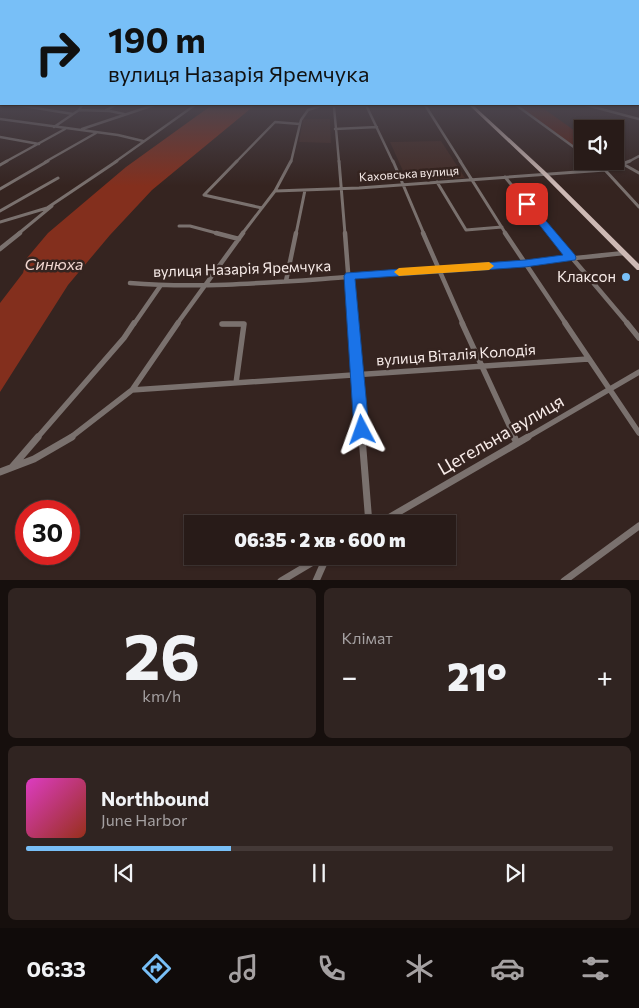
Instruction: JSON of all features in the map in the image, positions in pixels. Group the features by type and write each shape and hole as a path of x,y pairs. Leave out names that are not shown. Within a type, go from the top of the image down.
{"main road":[{"path":"500,132 639,267"}],"street":[{"path":"0,165 60,132"},
{"path":"91,132 143,141"},
{"path":"0,249 37,221 55,204 96,178 156,132"},
{"path":"262,208 204,195 265,132"},
{"path":"0,472 34,459 62,444 132,390 204,285 275,191 293,158 298,132"},
{"path":"335,132 350,276 368,515"},
{"path":"379,132 438,269 517,443"},
{"path":"442,132 525,264 639,433"},
{"path":"552,132 574,148"},
{"path":"0,190 97,133"},
{"path":"0,136 39,144"},
{"name":"Каховська вулиця","path":"624,164 639,156"},
{"path":"624,165 639,173"},
{"path":"605,170 639,207"},
{"name":"Каховська вулиця","path":"275,191 605,170"},
{"path":"505,177 639,338"},
{"path":"0,211 58,178"},
{"path":"437,182 466,230 502,227"},
{"path":"286,281 305,190"},
{"path":"0,221 24,216 55,204"},
{"path":"179,226 190,226 238,239"},
{"name":"вулиця Назарія Яремчука","path":"130,283 204,285 286,281 525,264 624,253"},
{"path":"12,468 124,338 161,285"},
{"path":"222,324 244,324 236,383"},
{"name":"вулиця Віталія Колодія","path":"132,390 481,364 588,359"},
{"name":"Цегельна вулиця","path":"393,515 639,372"},
{"path":"564,580 639,526"},
{"path":"281,580 308,565"},
{"path":"316,580 322,565"}],"shaded area":[{"path":"301,132 331,132 331,143 299,142"},
{"path":"553,132 574,132 574,147"},
{"path":"441,141 465,178 407,180 390,142"}],"water":[{"name":"Синюха","path":"174,132 222,132 152,190 110,235 68,285 0,392 0,303 23,273 27,258 48,233 126,167"}],"slow traffic":[{"path":"399,272 489,266"}],"place":[{"name":"Клаксон","path":"626,277"}],"route":[{"path":"362,430 350,276 525,264 571,258 527,204"}]}
